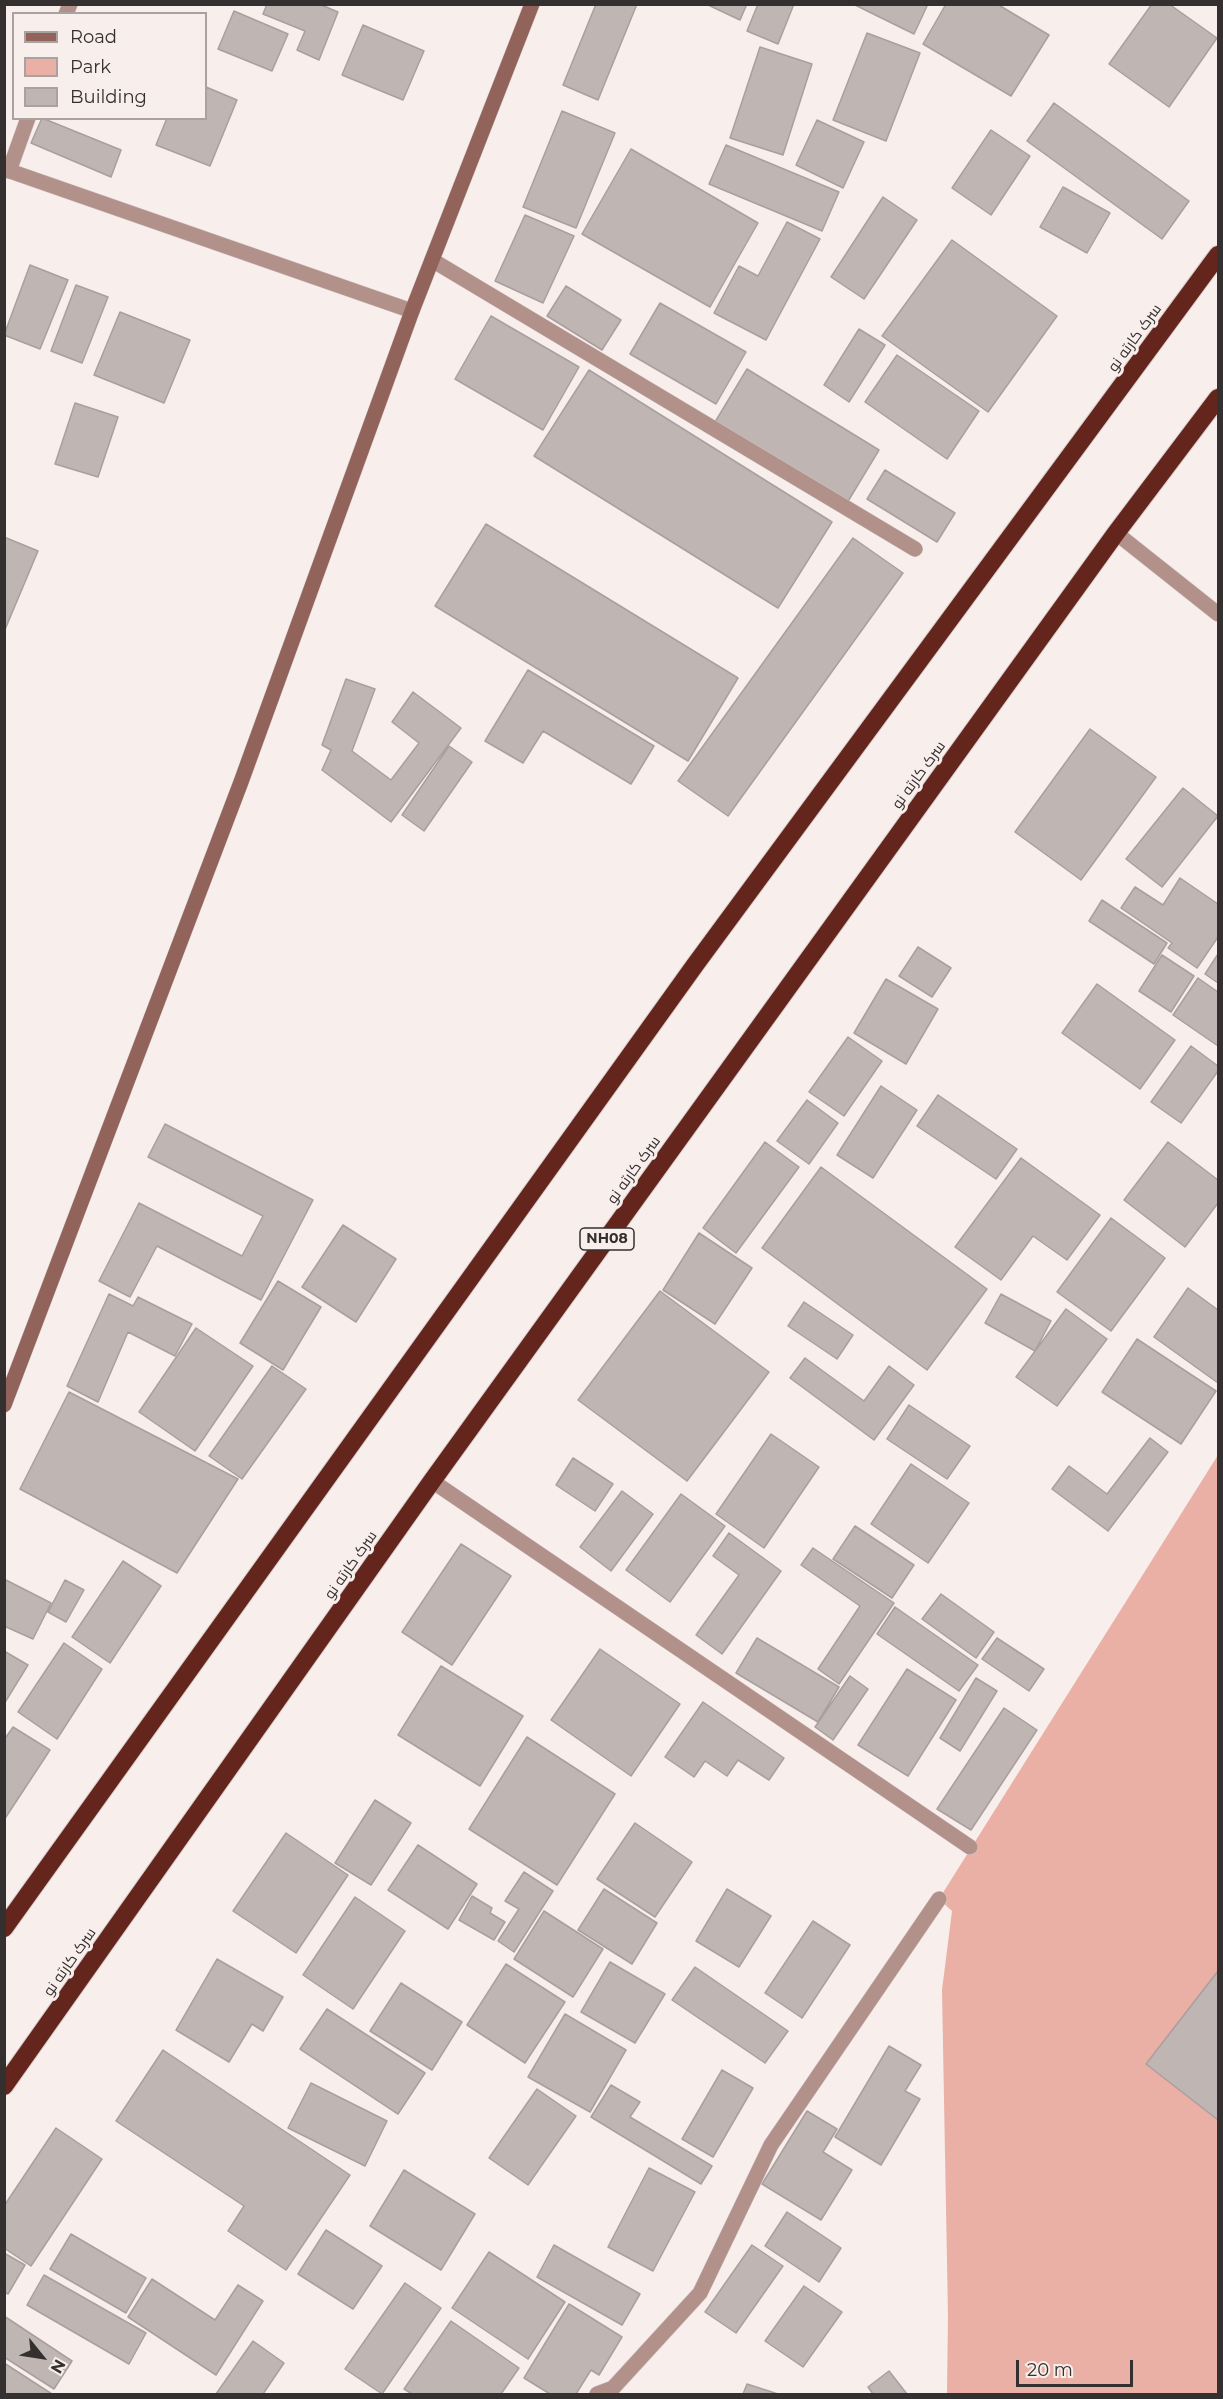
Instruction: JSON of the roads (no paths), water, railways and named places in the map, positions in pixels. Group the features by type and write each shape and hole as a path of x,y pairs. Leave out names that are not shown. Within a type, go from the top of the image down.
{"highway":[{"name":"سرک کارته نو","path":"4,1928 695,965 1218,255"},
{"name":"سرک کارته نو","path":"4,2086 432,1481 1116,532 1218,398"}],"main road":[{"path":"4,1405 245,771 412,311 532,4"}],"street":[{"path":"27,120 7,170 412,311"},
{"path":"432,260 915,549"},
{"path":"1116,532 1218,614"},
{"path":"432,1481 970,1847"},
{"path":"597,2394 613,2388 700,2293 771,2145 939,1899"}]}
